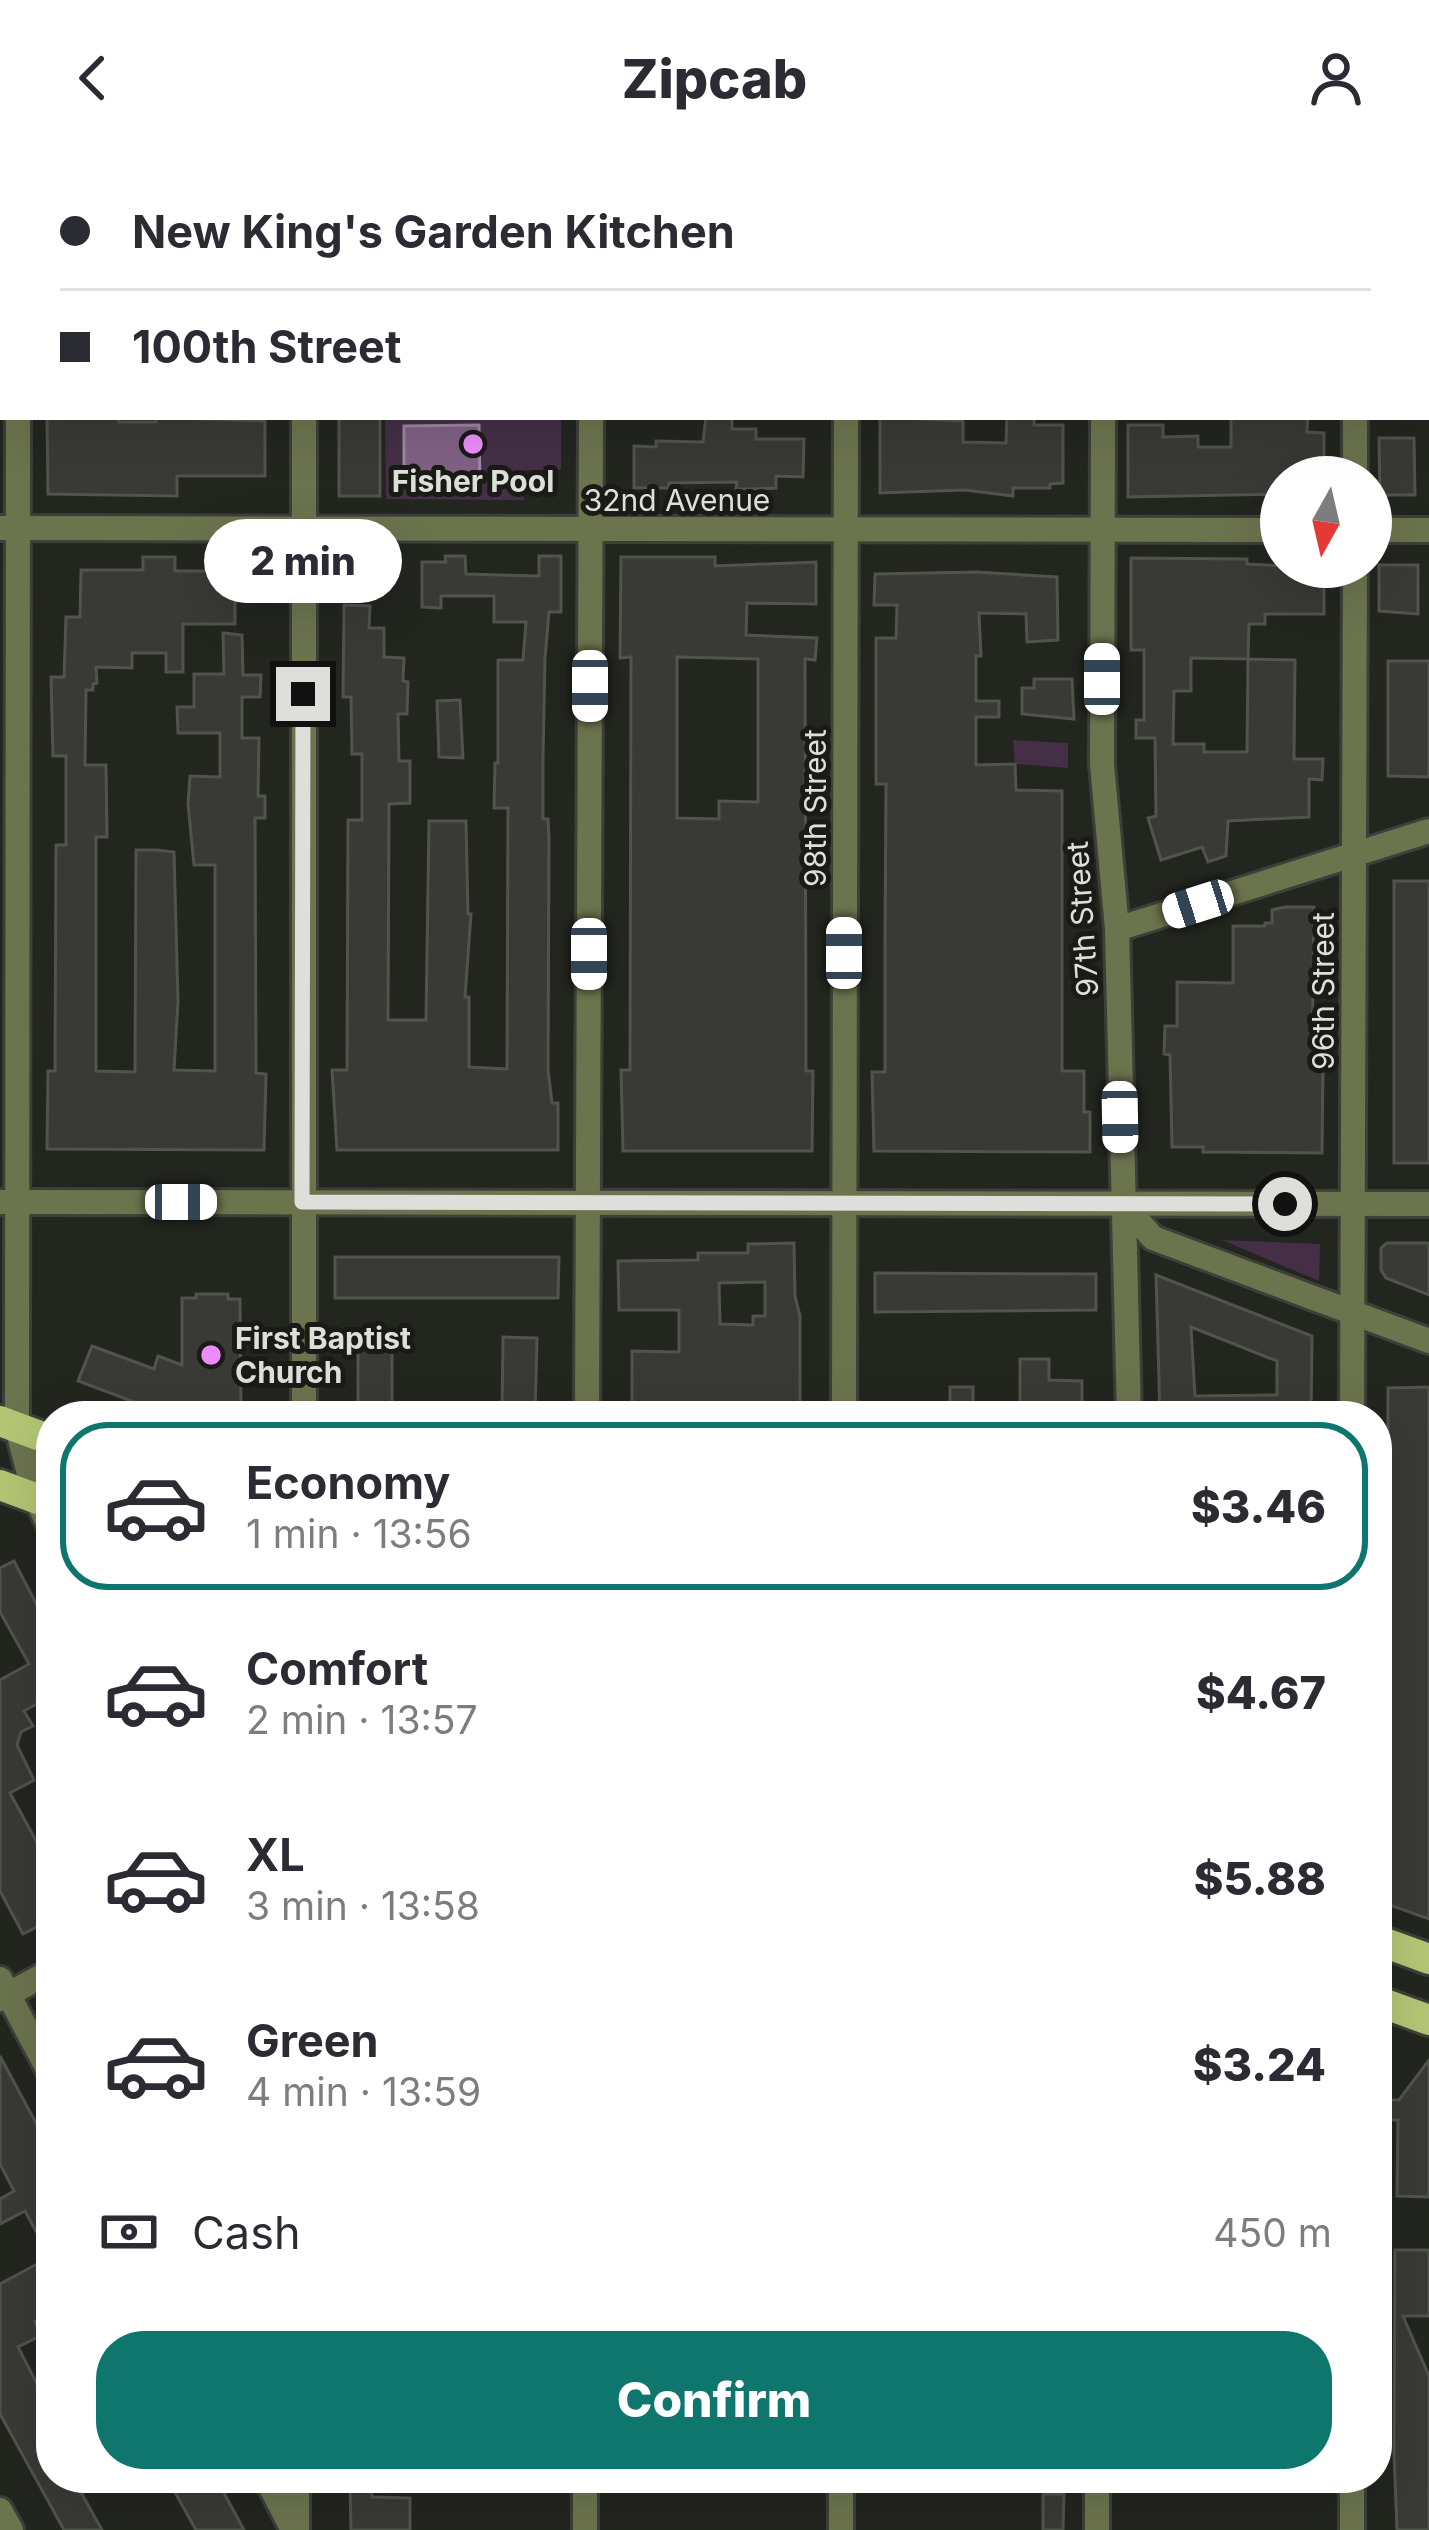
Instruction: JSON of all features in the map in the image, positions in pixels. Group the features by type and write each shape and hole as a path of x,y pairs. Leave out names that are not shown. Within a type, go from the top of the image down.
{"main road":[{"path":"0,1485 36,1498"},
{"path":"1392,1945 1429,1959"},
{"path":"1392,2006 1429,2020"}],"street":[{"path":"18,420 9,528 8,1425 36,1485"},
{"path":"304,420 304,1401"},
{"path":"587,1401 591,420"},
{"name":"98th Street","path":"844,1401 846,420"},
{"name":"97th Street","path":"1103,420 1102,764 1117,928 1129,1401"},
{"path":"1354,456 1355,420"},
{"name":"32nd Avenue","path":"9,528 1260,530"},
{"path":"1392,530 1429,530"},
{"name":"96th Street","path":"1352,1401 1355,588"},
{"path":"1117,928 1429,831"},
{"path":"7,1201 1429,1204"},
{"path":"1123,1204 1153,1238 1429,1341"},
{"path":"36,1977 3,1991 36,2049"},
{"path":"274,2493 295,2530"},
{"path":"295,2530 297,2493"},
{"path":"585,2493 585,2530"},
{"path":"841,2530 842,2493"},
{"path":"1097,2493 1097,2530"},
{"path":"1352,2493 1352,2530"},
{"path":"0,2510 11,2530"}],"shaded area":[{"name":"Fisher Pool","path":"385,420 561,420 561,470 524,470 524,500 386,499"},
{"path":"479,425 480,485 404,486 404,426"},
{"path":"1013,740 1068,743 1068,768 1015,764"},
{"path":"1222,1240 1320,1244 1319,1281"}],"building":[{"path":"47,420 265,421 265,476 177,476 177,496 48,494"},
{"path":"339,420 380,420 380,496 339,496"},
{"path":"706,420 732,420 732,429 756,429 756,439 804,439 803,477 776,476 776,488 736,489 737,482 634,488 634,446 656,447 656,441 703,442"},
{"path":"880,420 963,421 963,442 1006,443 1007,420 1063,425 1063,483 1050,484 1050,488 1013,488 1013,496 965,490 880,493"},
{"path":"1231,420 1308,420 1307,432 1324,433 1324,456 1260,456 1260,494 1128,497 1128,425 1163,425 1163,437 1198,436 1198,447 1231,447"},
{"path":"1379,438 1414,438 1415,495 1392,495 1392,456 1379,456"},
{"path":"445,556 465,556 466,574 539,576 539,556 561,556 561,612 549,612 543,757 543,819 548,819 549,839 548,1070 552,1103 558,1103 558,1150 337,1150 332,1070 347,1070 348,820 362,820 362,754 352,754 351,697 343,697 344,605 370,606 369,628 384,628 384,657 404,658 403,681 408,682 407,714 398,714 399,761 410,761 410,803 389,804 388,1020 426,1020 429,821 466,821 471,914 465,997 469,997 469,1067 507,1069 508,808 494,808 498,660 523,660 526,622 494,622 494,596 441,596 441,608 422,607 422,562 446,562"},
{"path":"143,557 175,557 175,571 222,571 224,560 243,559 245,599 235,599 235,624 183,624 183,672 166,672 166,653 132,653 132,668 96,667 97,683 93,690 86,690 85,765 106,765 107,837 96,837 96,1071 135,1072 136,850 157,850 174,852 178,1001 174,1070 215,1071 215,865 194,865 188,804 190,776 220,777 220,733 178,733 177,707 194,707 194,674 224,674 223,633 242,635 243,675 261,675 260,697 242,697 242,738 259,738 258,796 265,796 265,818 255,818 256,1073 266,1074 264,1150 47,1149 48,1071 55,1071 56,845 66,845 66,756 53,756 51,677 64,677 66,617 80,617 81,570 143,570"},
{"path":"621,557 715,557 715,566 816,562 816,604 747,603 746,635 817,638 815,660 805,659 806,1071 813,1071 812,1151 623,1151 621,1070 630,1070 631,657 620,658","holes":["677,657 758,659 758,802 719,801 719,819 677,818"]},
{"path":"1131,558 1247,559 1247,564 1260,565 1260,588 1324,588 1324,614 1265,614 1265,624 1249,624 1248,659 1295,660 1294,759 1323,759 1322,780 1309,779 1309,817 1228,821 1226,856 1208,862 1202,847 1161,860 1148,818 1156,816 1155,738 1136,738 1136,720 1144,720 1144,650 1131,650","holes":["1191,658 1248,659 1247,752 1204,752 1204,744 1173,744 1174,691 1191,691"]},
{"path":"1392,565 1418,565 1418,614 1379,611 1379,588 1392,588"},
{"path":"977,572 1057,577 1058,640 1027,642 1026,614 979,613 976,701 999,701 999,717 976,717 976,765 1015,764 1016,790 1062,791 1062,1071 1084,1071 1090,1152 874,1151 872,1072 885,1072 886,784 876,784 876,638 896,638 897,605 874,605 875,574"},
{"path":"1388,661 1429,661 1429,777 1388,776"},
{"path":"1034,679 1072,679 1074,719 1022,714 1022,688 1034,688"},
{"path":"460,700 463,758 439,757 437,701"},
{"path":"1394,881 1429,881 1429,1163 1394,1163"},
{"path":"1314,907 1312,1063 1323,1063 1322,1153 1203,1152 1203,1147 1172,1147 1170,1055 1164,1054 1165,1026 1177,1026 1177,982 1233,983 1233,926 1265,926 1272,923 1272,910"},
{"path":"794,1243 800,1401 632,1401 632,1351 679,1352 679,1310 619,1310 618,1261 698,1260 698,1253 748,1253 748,1244","holes":["765,1282 765,1316 753,1316 753,1325 720,1324 719,1283"]},
{"path":"1387,1243 1429,1243 1429,1295 1386,1278 1381,1270 1381,1248"},
{"path":"335,1257 559,1257 558,1298 335,1298"},
{"path":"875,1273 1096,1274 1096,1310 875,1312"},
{"path":"1156,1275 1312,1336 1311,1401 1160,1401","holes":["1191,1327 1277,1361 1277,1395 1195,1396"]},
{"name":"First Baptist Church","path":"196,1294 228,1294 228,1299 240,1299 241,1401 131,1401 78,1381 92,1346 154,1369 158,1356 182,1365 182,1298 196,1298"},
{"path":"358,1336 392,1336 392,1401 358,1401"},
{"path":"503,1337 537,1338 535,1401 502,1401"},
{"path":"1020,1359 1049,1359 1049,1380 1082,1381 1082,1401 1020,1401"},
{"path":"950,1387 973,1387 973,1401 950,1401"},
{"path":"1429,1387 1429,1919 1392,1906 1392,1401 1388,1401 1388,1388"},
{"path":"14,1561 36,1603 36,1704 24,1711 33,1726 21,1732 17,1745 34,1780 10,1793 36,1841 36,1928 23,1934 0,1891 0,1680 29,1664 0,1612 0,1568"},
{"path":"0,2056 36,2123 36,2231 25,2211 0,2224 0,2199 14,2191 0,2164"},
{"path":"1429,2060 1429,2197 1397,2196 1398,2120 1392,2120 1392,2100 1399,2100"},
{"path":"1395,2250 1429,2250 1429,2316 1403,2316 1429,2376 1429,2530 1397,2530"},
{"path":"36,2265 36,2338 18,2347 36,2382 36,2479 0,2414 0,2284"},
{"path":"44,2493 81,2493 102,2530 64,2530"},
{"path":"175,2493 224,2493 244,2530 196,2530"},
{"path":"350,2493 410,2498 410,2530 351,2530"},
{"path":"1043,2494 1064,2494 1063,2530 1043,2530"}],"place":[{"name":"Fisher Pool","path":"473,444"},
{"name":"First Baptist Church","path":"211,1355"}],"route":[{"path":"303,694 302,1202 1285,1204"}]}
